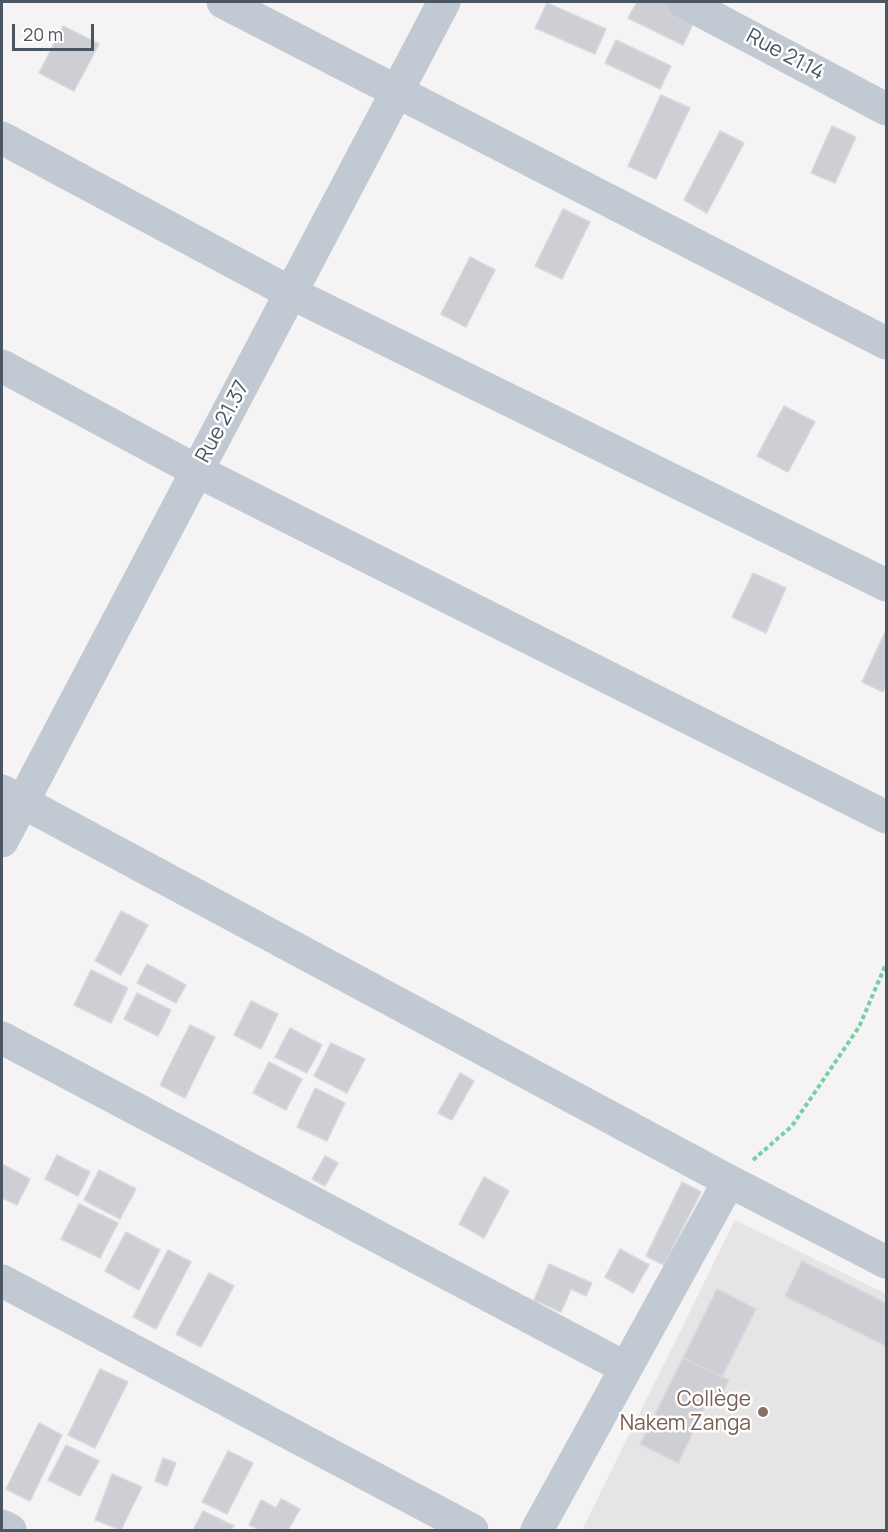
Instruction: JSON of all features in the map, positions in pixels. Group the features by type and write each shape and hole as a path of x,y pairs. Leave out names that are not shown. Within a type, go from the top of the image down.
{"street":[{"path":"223,2 886,342"},
{"name":"Rue 21.37","path":"2,841 12,796 197,471 444,2"},
{"name":"Rue 21.14","path":"684,2 886,109"},
{"path":"2,138 291,293 886,585"},
{"path":"2,366 197,471 886,817"},
{"path":"12,796 729,1181 886,1262"},
{"path":"2,1038 624,1368"},
{"path":"537,1530 624,1368 729,1181"},
{"path":"2,1281 472,1530"},
{"path":"2,1526 10,1530"}],"path":[{"path":"729,1181 792,1126 859,1027 886,964"}],"shaded area":[{"name":"Collège Nakem Zanga","path":"735,1220 886,1294 886,1530 582,1530"}],"building":[{"path":"637,2 668,2 697,16 683,45 628,18"},
{"path":"547,3 606,29 595,54 535,28"},
{"path":"63,26 99,44 74,91 39,73"},
{"path":"616,40 671,66 660,89 605,63"},
{"path":"661,95 690,108 656,179 628,166"},
{"path":"832,126 856,137 835,183 811,173"},
{"path":"720,131 744,143 707,213 684,200"},
{"path":"563,209 590,222 562,279 535,266"},
{"path":"470,257 495,270 466,327 441,314"},
{"path":"784,406 815,422 788,472 757,456"},
{"path":"753,573 786,588 766,633 732,617"},
{"path":"886,630 886,685 883,692 862,682"},
{"path":"121,911 148,925 121,975 95,961"},
{"path":"147,964 186,985 176,1003 137,983"},
{"path":"91,970 128,988 111,1023 74,1005"},
{"path":"137,993 171,1010 158,1036 124,1019"},
{"path":"251,1001 278,1014 261,1049 234,1035"},
{"path":"190,1025 215,1037 185,1098 160,1085"},
{"path":"290,1028 322,1045 307,1073 275,1057"},
{"path":"331,1043 365,1059 347,1093 314,1076"},
{"path":"269,1062 302,1079 286,1110 253,1093"},
{"path":"460,1073 474,1081 452,1120 438,1113"},
{"path":"315,1088 345,1103 327,1141 297,1127"},
{"path":"57,1155 90,1172 78,1196 45,1179"},
{"path":"325,1156 338,1163 325,1186 312,1179"},
{"path":"2,1164 30,1179 17,1205 2,1198"},
{"path":"99,1170 136,1189 120,1219 84,1200"},
{"path":"484,1177 509,1191 484,1238 459,1224"},
{"path":"682,1182 701,1192 664,1265 646,1256"},
{"path":"79,1204 118,1223 100,1258 61,1239"},
{"path":"126,1232 160,1250 139,1290 105,1271"},
{"path":"620,1249 649,1265 633,1293 605,1277"},
{"path":"168,1250 191,1262 156,1329 133,1317"},
{"path":"802,1261 886,1303 886,1346 785,1296"},
{"path":"549,1264 592,1283 586,1296 571,1289 561,1312 534,1300"},
{"path":"209,1273 234,1286 201,1347 176,1334"},
{"path":"717,1289 756,1309 722,1377 683,1358"},
{"path":"683,1358 729,1380 719,1399 711,1395 678,1463 640,1444"},
{"path":"100,1369 128,1382 95,1448 68,1435"},
{"path":"39,1423 62,1435 30,1501 6,1489"},
{"path":"66,1445 99,1461 80,1496 48,1480"},
{"path":"228,1451 253,1463 227,1514 202,1502"},
{"path":"163,1458 176,1463 167,1486 155,1481"},
{"path":"112,1474 142,1487 121,1530 95,1520"},
{"path":"281,1499 300,1509 288,1530 260,1530 249,1525 261,1500 276,1508"},
{"path":"203,1511 234,1526 231,1530 193,1530"}],"place":[{"name":"Collège Nakem Zanga","path":"763,1412"}]}
